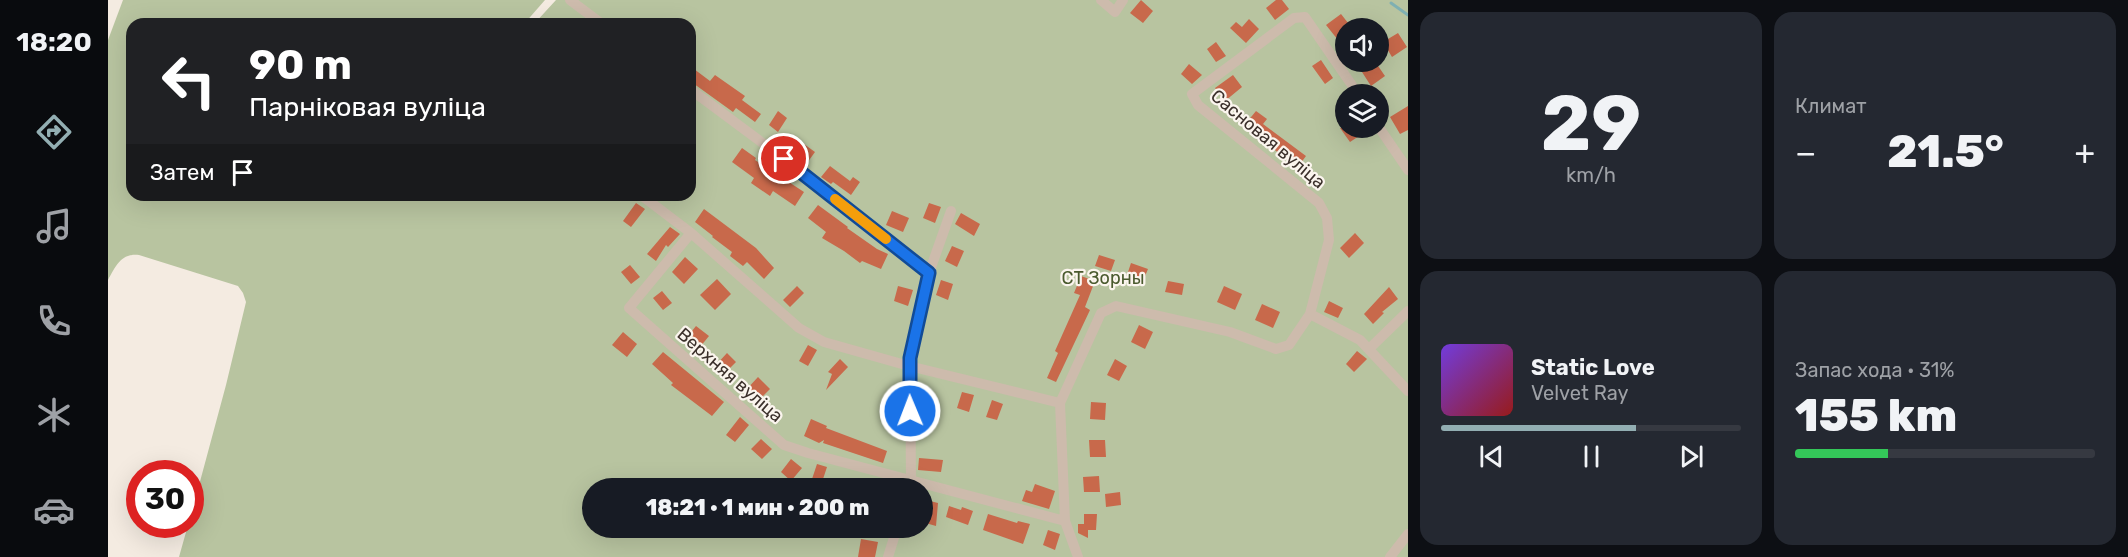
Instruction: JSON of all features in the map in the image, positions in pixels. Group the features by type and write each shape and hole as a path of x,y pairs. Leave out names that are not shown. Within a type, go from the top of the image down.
{"street":[{"path":"570,0 594,18"},
{"path":"1101,0 1115,12 1123,0"},
{"name":"Сасновая вуліца","path":"1060,403 1101,313 1108,308 1116,306 1230,332 1276,349 1289,345 1310,314 1329,240 1326,218 1319,202 1198,105 1192,94 1294,18 1305,17 1335,61"},
{"path":"696,93 784,159 929,273"},
{"path":"1387,138 1406,162"},
{"path":"649,201 691,233 799,328 824,342 909,366 1060,403 1065,521 1078,557"},
{"path":"909,478 909,366 929,273 951,212"},
{"name":"Верхняя вуліца","path":"691,233 629,308 784,445 889,478"},
{"path":"1369,349 1408,310"},
{"path":"1310,314 1360,340 1408,391"},
{"path":"933,490 1065,521"},
{"path":"1390,557 1408,534"},
{"path":"888,557 894,538"}],"green space":[{"name":"СТ Зорны","path":"123,0 545,0 529,18 126,18 126,201 696,201 696,18 540,18 556,0 1408,0 1408,557 179,557 184,538 204,538 204,467 246,302 238,286 139,255 123,258 108,280 108,40"}],"building":[{"path":"1141,0 1153,11 1143,23 1130,13"},
{"path":"1276,0 1282,0 1289,9 1275,20 1266,8"},
{"path":"1335,18 1335,36 1326,25"},
{"path":"1249,19 1259,29 1246,43 1230,28 1236,22 1242,27"},
{"path":"1398,33 1407,47 1392,57 1389,52 1389,38"},
{"path":"1216,42 1226,56 1216,62 1207,49"},
{"path":"1321,60 1333,78 1325,84 1312,66"},
{"path":"1189,64 1202,75 1192,84 1181,74"},
{"path":"696,70 710,81 715,75 745,96 742,100 761,114 755,122 736,108 733,112 696,85"},
{"path":"1362,72 1382,72 1385,76 1374,84 1370,84"},
{"path":"1233,75 1242,87 1225,101 1215,88"},
{"path":"1408,106 1408,130 1400,134 1390,117"},
{"path":"778,111 787,118 778,132 769,125"},
{"path":"1256,111 1267,119 1263,124 1306,156 1297,168 1264,141 1267,138 1247,122"},
{"path":"797,139 815,152 807,163 789,151"},
{"path":"742,148 756,158 755,160 804,192 795,206 773,191 770,196 751,183 754,178 732,162"},
{"path":"830,166 850,181 853,177 860,182 851,195 833,182 831,184 821,177"},
{"path":"636,203 645,209 631,227 623,221"},
{"path":"929,203 941,207 935,223 923,218"},
{"path":"818,205 877,249 888,254 881,269 862,261 860,263 822,238 826,232 808,218"},
{"path":"704,209 756,248 774,268 764,279 747,262 743,266 730,256 732,252 695,222"},
{"path":"892,211 909,218 903,232 886,225"},
{"path":"961,213 980,224 974,236 955,224"},
{"path":"670,227 680,234 668,247 666,245 656,261 647,254"},
{"path":"1355,233 1364,243 1349,258 1340,248"},
{"path":"952,246 964,251 957,267 945,261"},
{"path":"1099,255 1115,260 1111,271 1095,266"},
{"path":"685,257 698,269 684,284 672,272"},
{"path":"1131,263 1148,269 1143,281 1127,275"},
{"path":"630,265 640,277 631,284 621,272"},
{"path":"1081,276 1095,281 1085,307 1090,310 1056,382 1047,378 1058,353 1055,351 1080,295 1074,293"},
{"path":"717,279 731,294 715,310 700,295"},
{"path":"941,280 953,284 948,300 936,295"},
{"path":"1168,281 1184,284 1182,295 1165,292"},
{"path":"797,286 804,293 790,307 783,300"},
{"path":"898,286 913,290 908,306 894,301"},
{"path":"1224,286 1242,294 1235,310 1217,302"},
{"path":"1389,287 1398,299 1382,312 1384,313 1373,324 1364,314"},
{"path":"662,291 672,303 663,310 653,298"},
{"path":"1329,301 1343,308 1338,318 1324,312"},
{"path":"1262,304 1280,312 1273,328 1255,320"},
{"path":"1139,325 1153,332 1145,349 1131,342"},
{"path":"696,326 709,336 696,352 683,342"},
{"path":"623,332 637,344 627,357 612,345"},
{"path":"808,345 817,350 808,366 799,361"},
{"path":"1357,351 1367,359 1354,372 1346,364"},
{"path":"663,352 724,402 712,416 671,385 673,383 652,364"},
{"path":"727,353 736,362 724,374 715,366"},
{"path":"840,359 848,367 826,390 832,374 828,372"},
{"path":"1115,359 1127,366 1119,381 1107,375"},
{"path":"758,377 770,389 756,403 745,391"},
{"path":"962,392 974,395 969,412 957,408"},
{"path":"992,400 1003,404 997,420 986,417"},
{"path":"1091,402 1106,403 1105,420 1090,419"},
{"path":"740,417 749,425 735,442 726,435"},
{"path":"811,419 827,426 826,428 887,451 883,463 823,443 824,440 819,443 804,436"},
{"path":"761,439 772,449 762,459 751,449"},
{"path":"1089,440 1105,440 1106,457 1090,457"},
{"path":"919,458 943,460 941,472 918,470"},
{"path":"791,459 802,468 794,478 788,478 781,472"},
{"path":"817,464 827,467 823,478 812,478"},
{"path":"1099,476 1100,492 1084,492 1083,477"},
{"path":"1035,484 1055,491 1049,509 1022,501 1026,490 1032,492"},
{"path":"1120,492 1121,505 1106,507 1105,494"},
{"path":"933,502 938,503 936,526 933,525"},
{"path":"949,506 973,511 968,525 946,517"},
{"path":"988,514 1017,523 1018,521 1030,524 1023,544 983,530"},
{"path":"1084,514 1097,514 1096,530 1088,530 1088,538 1078,533 1078,524 1084,524"},
{"path":"1048,530 1060,534 1055,550 1043,545"},
{"path":"861,539 878,542 875,557 858,557"}],"waterway":[{"path":"1391,3 1408,15"}],"slow traffic":[{"path":"835,199 886,239"}],"route":[{"path":"784,159 929,273 910,358 910,411"}]}
